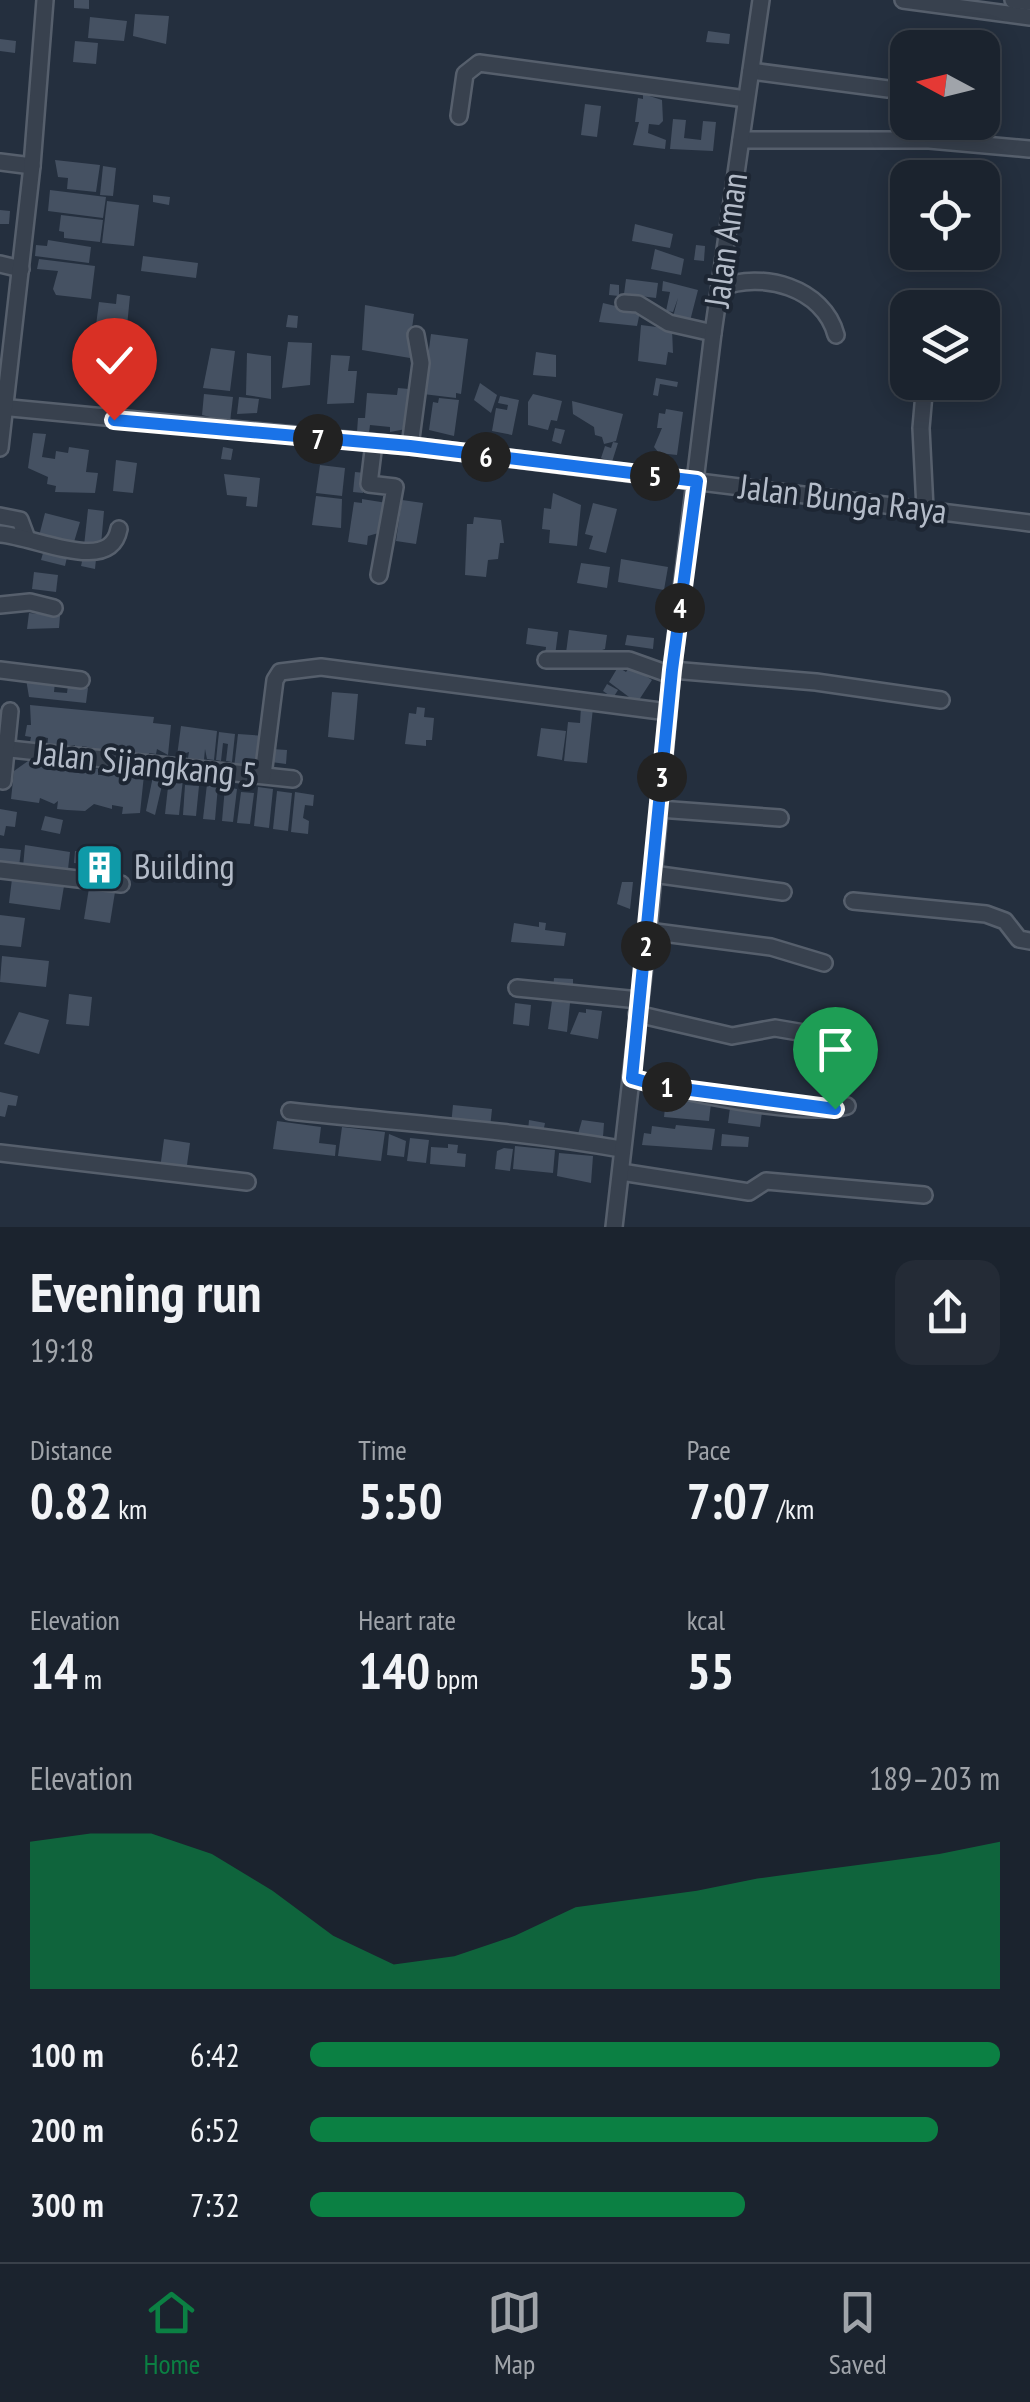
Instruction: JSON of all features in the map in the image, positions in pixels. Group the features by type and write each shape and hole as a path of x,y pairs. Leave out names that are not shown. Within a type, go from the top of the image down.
{"street":[{"path":"0,448 32,166 45,0"},
{"name":"Jalan Aman","path":"614,1227 654,874 672,672 713,334 760,0"},
{"path":"903,0 1030,17"},
{"path":"1013,0 1030,2"},
{"path":"459,116 464,74 479,63 746,99"},
{"path":"750,71 888,89"},
{"path":"740,140 929,140 1029,149"},
{"path":"0,162 32,166"},
{"path":"0,264 21,268"},
{"path":"720,288 740,280 807,293 830,315 836,335"},
{"path":"624,303 638,304 669,323 713,334"},
{"path":"410,446 421,363 416,335"},
{"path":"923,400 921,428 926,509"},
{"name":"Jalan Bunga Raya","path":"4,408 410,446 1030,523"},
{"path":"374,444 369,484 394,487 379,576"},
{"path":"0,516 20,520 26,536"},
{"path":"0,534 26,536 93,554 107,551 116,542 118,529"},
{"path":"0,605 30,602 54,608"},
{"path":"546,660 629,660 672,672 816,682 941,700"},
{"path":"263,775 275,680 280,672 292,668 321,667 668,712"},
{"path":"0,670 81,680"},
{"path":"4,781 10,711"},
{"name":"Jalan Sijangkang 5","path":"4,748 292,779"},
{"path":"659,808 780,818"},
{"path":"0,870 121,884"},
{"path":"654,874 783,892"},
{"path":"853,900 986,914 1004,921 1020,939 1030,941"},
{"path":"648,931 771,946 824,963"},
{"path":"516,988 638,1007 732,1036 776,1028 822,1036"},
{"path":"632,1078 660,1086 813,1110 847,1106"},
{"path":"290,1111 439,1129 526,1132 621,1149"},
{"path":"0,1153 247,1182"},
{"path":"620,1172 749,1192 766,1181 924,1195"}],"building":[{"path":"74,0 89,0 89,9 74,8"},
{"path":"135,14 169,16 166,44 133,36"},
{"path":"90,17 127,21 124,41 88,38"},
{"path":"708,31 730,34 729,44 706,42"},
{"path":"0,39 16,41 15,53 0,51"},
{"path":"75,41 98,43 96,64 73,62"},
{"path":"643,94 662,100 663,121 659,125 649,124 648,133 666,140 665,149 633,145 639,122 635,122 638,98 643,99"},
{"path":"585,104 601,106 597,137 581,135"},
{"path":"673,119 686,120 684,138 701,140 703,121 716,122 713,151 670,149"},
{"path":"55,160 100,165 96,192 67,189 68,178 58,177"},
{"path":"103,166 116,168 113,196 100,195"},
{"path":"50,190 106,197 103,218 48,211"},
{"path":"153,195 170,197 169,205 153,202"},
{"path":"107,201 139,205 134,246 102,243"},
{"path":"0,210 10,211 9,224 0,224"},
{"path":"61,215 103,220 100,242 64,238 64,232 59,231"},
{"path":"635,224 673,234 670,248 632,241"},
{"path":"48,240 91,247 89,263 35,256 36,245 47,246"},
{"path":"696,245 705,246 704,261 694,260"},
{"path":"655,249 684,259 681,275 651,269"},
{"path":"143,256 198,263 196,278 141,271"},
{"path":"39,259 95,266 91,299 56,295 53,289 58,271 37,269"},
{"path":"626,279 658,283 656,298 624,294"},
{"path":"663,281 698,290 690,321 673,317 678,298 673,312 666,311 670,292 662,291"},
{"path":"610,284 619,285 619,296 609,295"},
{"path":"117,294 130,296 126,336 95,333 99,302 116,304"},
{"path":"603,303 640,312 637,326 599,322"},
{"path":"365,305 414,314 409,350 417,351 416,359 362,350"},
{"path":"288,315 298,316 297,328 286,327"},
{"path":"641,325 672,329 673,353 668,352 666,365 638,361"},
{"path":"431,334 468,339 461,394 456,393 456,398 423,394"},
{"path":"288,342 312,343 310,385 282,388"},
{"path":"211,348 235,351 230,391 203,388"},
{"path":"536,352 556,355 556,377 533,375"},
{"path":"247,353 271,356 271,399 246,395"},
{"path":"331,355 350,356 348,371 357,371 354,403 327,404"},
{"path":"656,378 678,382 677,387 660,384 658,396 653,395"},
{"path":"480,383 497,395 491,413 474,400"},
{"path":"398,388 409,389 406,429 390,432 390,427 370,425 369,433 357,432 358,418 365,418 367,393 397,395"},
{"path":"204,394 233,397 230,422 202,415"},
{"path":"533,394 562,401 557,421 551,420 548,430 528,425 528,402"},
{"path":"500,396 519,400 512,435 492,431 496,408 507,410 508,405 498,403"},
{"path":"239,397 259,399 257,413 237,414"},
{"path":"439,398 459,400 454,436 429,430 433,402 438,403"},
{"path":"572,401 623,414 616,441 604,444 602,437 595,435 594,427 573,414"},
{"path":"666,409 683,412 677,455 659,453 654,447 662,428 657,428 659,413 665,414"},
{"path":"555,428 565,430 561,444 552,441"},
{"path":"33,433 46,434 42,457 55,459 56,451 68,453 69,447 89,450 86,472 98,473 95,493 55,492 56,486 47,484 48,477 28,468"},
{"path":"613,442 618,443 612,462 601,458 605,446 611,448"},
{"path":"223,447 233,449 231,460 221,459"},
{"path":"116,460 137,463 133,493 113,491"},
{"path":"320,465 345,468 342,496 316,493"},
{"path":"355,472 365,473 363,493 353,492"},
{"path":"224,474 260,478 257,507 246,506 247,497 227,495"},
{"path":"553,493 581,505 577,546 549,543 550,530 542,529 544,508 551,509"},
{"path":"316,496 342,499 341,528 312,525"},
{"path":"362,499 387,503 382,532 368,536 367,545 348,542 354,502 362,503"},
{"path":"402,500 423,503 416,544 396,541"},
{"path":"593,503 617,509 606,553 589,549 593,536 585,534"},
{"path":"88,509 104,511 101,545 84,546"},
{"path":"45,513 80,522 74,542 39,536"},
{"path":"474,517 501,520 504,543 500,543 498,559 488,560 486,577 465,575 467,524 473,524"},
{"path":"45,546 68,553 65,566 41,560"},
{"path":"83,557 96,559 95,569 81,566"},
{"path":"621,559 668,567 664,590 618,582"},
{"path":"581,563 610,567 607,588 577,583"},
{"path":"34,572 58,575 56,592 32,589"},
{"path":"29,613 60,616 59,628 27,629"},
{"path":"528,628 558,632 555,656 545,655 546,647 526,644"},
{"path":"569,630 607,635 605,649 585,656 566,653"},
{"path":"627,635 654,638 653,649 625,645"},
{"path":"630,666 652,680 637,703 609,682 618,667 626,672"},
{"path":"26,679 55,682 54,692 67,693 68,685 88,688 86,703 29,697"},
{"path":"607,684 618,690 613,698 603,691"},
{"path":"332,692 358,694 354,740 328,737"},
{"path":"30,705 154,717 153,723 171,725 168,755 157,749 156,754 149,753 148,761 92,754 93,748 82,746 81,754 74,754 75,745 47,747 48,738 42,737 41,744 30,742 31,737 25,736 27,725 31,725"},
{"path":"417,707 425,708 424,717 434,718 432,740 426,740 426,746 405,744 409,713 416,714"},
{"path":"581,707 593,708 587,763 564,761 568,722 580,723"},
{"path":"181,726 217,731 214,760 207,759 205,749 204,760 188,758 189,752 177,756"},
{"path":"541,728 566,731 562,760 537,756"},
{"path":"219,732 235,734 232,762 226,761 228,744 223,743 221,761 216,760"},
{"path":"238,734 265,736 262,770 234,768"},
{"path":"272,749 287,750 286,764 271,762"},
{"path":"28,761 51,764 51,769 60,771 60,764 71,765 70,772 79,773 80,767 98,769 98,775 144,775 140,813 122,814 123,807 112,805 112,809 94,804 85,811 57,809 58,801 54,804 40,798 39,803 11,799 14,771"},
{"path":"153,776 164,777 155,815 146,811"},
{"path":"169,778 183,779 179,815 165,814"},
{"path":"207,784 218,786 215,820 203,819"},
{"path":"185,785 199,786 196,816 183,815"},
{"path":"225,787 237,789 233,822 222,821"},
{"path":"258,787 273,789 269,828 254,826"},
{"path":"277,791 292,793 288,831 273,829"},
{"path":"241,792 254,793 250,824 237,823"},
{"path":"295,792 314,795 313,806 305,805 303,818 309,821 308,834 291,832"},
{"path":"0,809 17,812 15,827 6,826 4,836 0,835"},
{"path":"45,816 63,820 60,834 41,830"},
{"path":"25,845 70,852 68,869 41,867 41,872 23,867"},
{"path":"0,848 21,850 19,867 0,865"},
{"name":"Building","path":"75,851 118,855 115,879 87,876 83,864 74,863"},
{"path":"12,879 64,886 60,910 9,903"},
{"path":"622,882 633,882 630,909 617,904"},
{"path":"89,888 115,892 110,923 84,919"},
{"path":"0,915 25,918 21,947 0,945"},
{"path":"539,922 546,923 545,930 566,933 564,946 511,942 514,923 539,927"},
{"path":"2,956 49,961 46,987 0,982"},
{"path":"554,978 573,979 573,989 553,990"},
{"path":"69,994 92,997 89,1026 66,1024"},
{"path":"552,1001 570,1003 567,1032 548,1029"},
{"path":"515,1003 531,1005 529,1026 513,1024"},
{"path":"586,1009 602,1011 598,1039 570,1034 579,1012 586,1013"},
{"path":"19,1012 49,1020 39,1054 4,1044"},
{"path":"0,1092 18,1096 16,1106 8,1105 5,1117 0,1116"},
{"path":"666,1099 711,1103 709,1121 664,1117"},
{"path":"453,1105 492,1109 490,1128 451,1125"},
{"path":"730,1108 762,1112 760,1127 728,1123"},
{"path":"529,1120 545,1123 543,1133 528,1131"},
{"path":"582,1120 604,1123 603,1137 576,1141"},
{"path":"277,1121 321,1127 319,1143 336,1145 335,1156 273,1149"},
{"path":"676,1125 715,1129 712,1150 642,1145 644,1133 651,1134 652,1126 675,1129"},
{"path":"342,1127 385,1132 381,1161 338,1156"},
{"path":"389,1134 406,1141 404,1157 387,1155"},
{"path":"722,1134 749,1137 748,1147 721,1146"},
{"path":"410,1138 429,1140 426,1163 407,1161"},
{"path":"164,1139 190,1143 186,1172 160,1169"},
{"path":"448,1144 458,1145 457,1153 466,1154 465,1167 430,1164 431,1147 448,1148"},
{"path":"515,1146 555,1150 553,1173 513,1169"},
{"path":"513,1149 510,1171 495,1169 497,1151"},
{"path":"559,1153 593,1156 591,1183 557,1176"}],"place":[{"name":"Building","path":"99,867"}],"route":[{"path":"114,420 410,446 697,481 672,670 632,1078 660,1086 813,1110 835,1109"}]}
